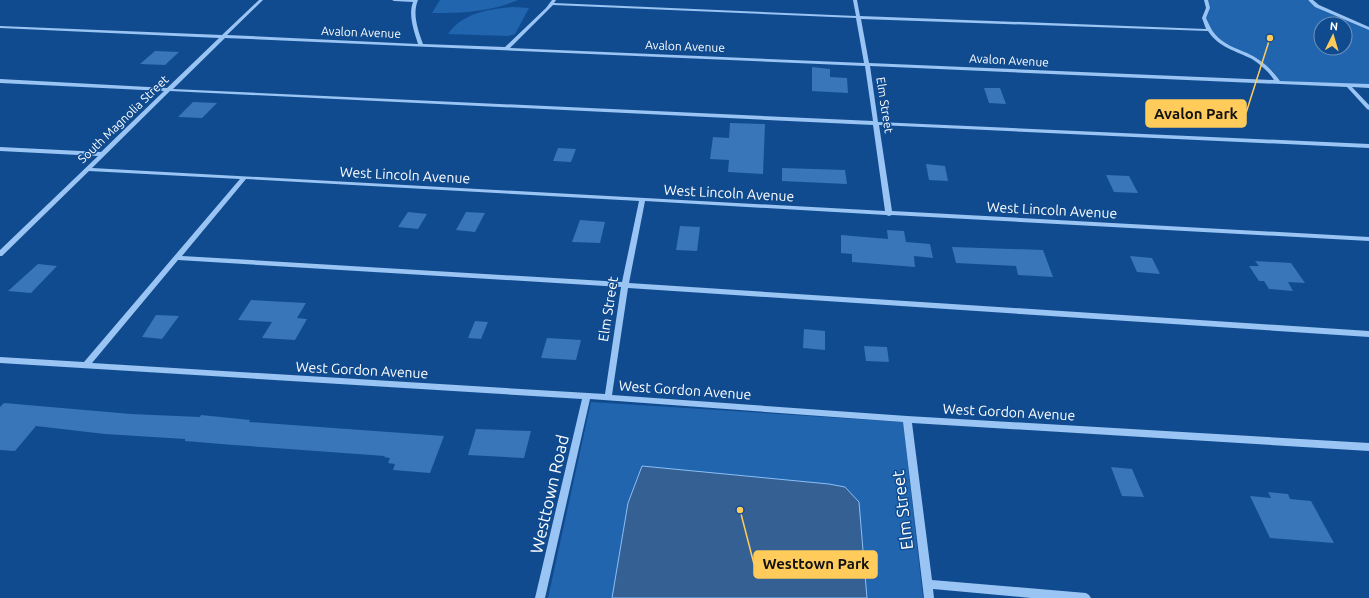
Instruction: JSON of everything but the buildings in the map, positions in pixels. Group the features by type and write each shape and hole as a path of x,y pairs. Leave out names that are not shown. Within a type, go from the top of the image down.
{"street":[{"name":"South Magnolia Street","path":"0,254 101,154 261,0"},
{"path":"394,0 416,0 414,3 414,17 421,45"},
{"name":"Elm Street","path":"855,0 867,64 889,214"},
{"path":"1206,0 1208,8 1204,18 1210,30 1224,46 1254,59 1268,69 1278,82"},
{"path":"1310,0 1317,6 1369,29"},
{"path":"506,49 554,2 858,17 1210,30"},
{"name":"Avalon Avenue","path":"0,27 1369,86"},
{"path":"0,81 169,89 274,96 1369,146"},
{"path":"1348,85 1369,108"},
{"path":"0,149 101,154"},
{"name":"West Lincoln Avenue","path":"87,169 889,214 1369,239"},
{"path":"85,366 245,177"},
{"name":"Elm Street","path":"608,398 625,285 642,200"},
{"path":"176,258 625,285 1369,334"},
{"name":"West Gordon Avenue","path":"0,360 587,396 907,419 1369,447"},
{"name":"Westtown Road","path":"540,598 587,396"},
{"name":"Elm Street","path":"907,419 929,598"},
{"path":"927,584 1086,598"}],"shaded area":[{"path":"440,0 518,0 497,7 476,11 432,13"},
{"path":"1207,0 1307,0 1321,9 1336,16 1313,16 1313,56 1353,56 1353,23 1369,30 1369,85 1280,81 1273,71 1254,58 1225,45 1208,26 1206,18 1210,9"},
{"path":"512,7 529,8 515,34 508,36 448,34 461,21 477,13"},
{"path":"591,402 903,422 923,598 548,598"},
{"path":"642,466 829,484 845,487 859,502 867,598 612,598 628,503"}],"place":[{"name":"Avalon Park","path":"1270,38"},
{"name":"Westtown Park","path":"740,510"}]}
